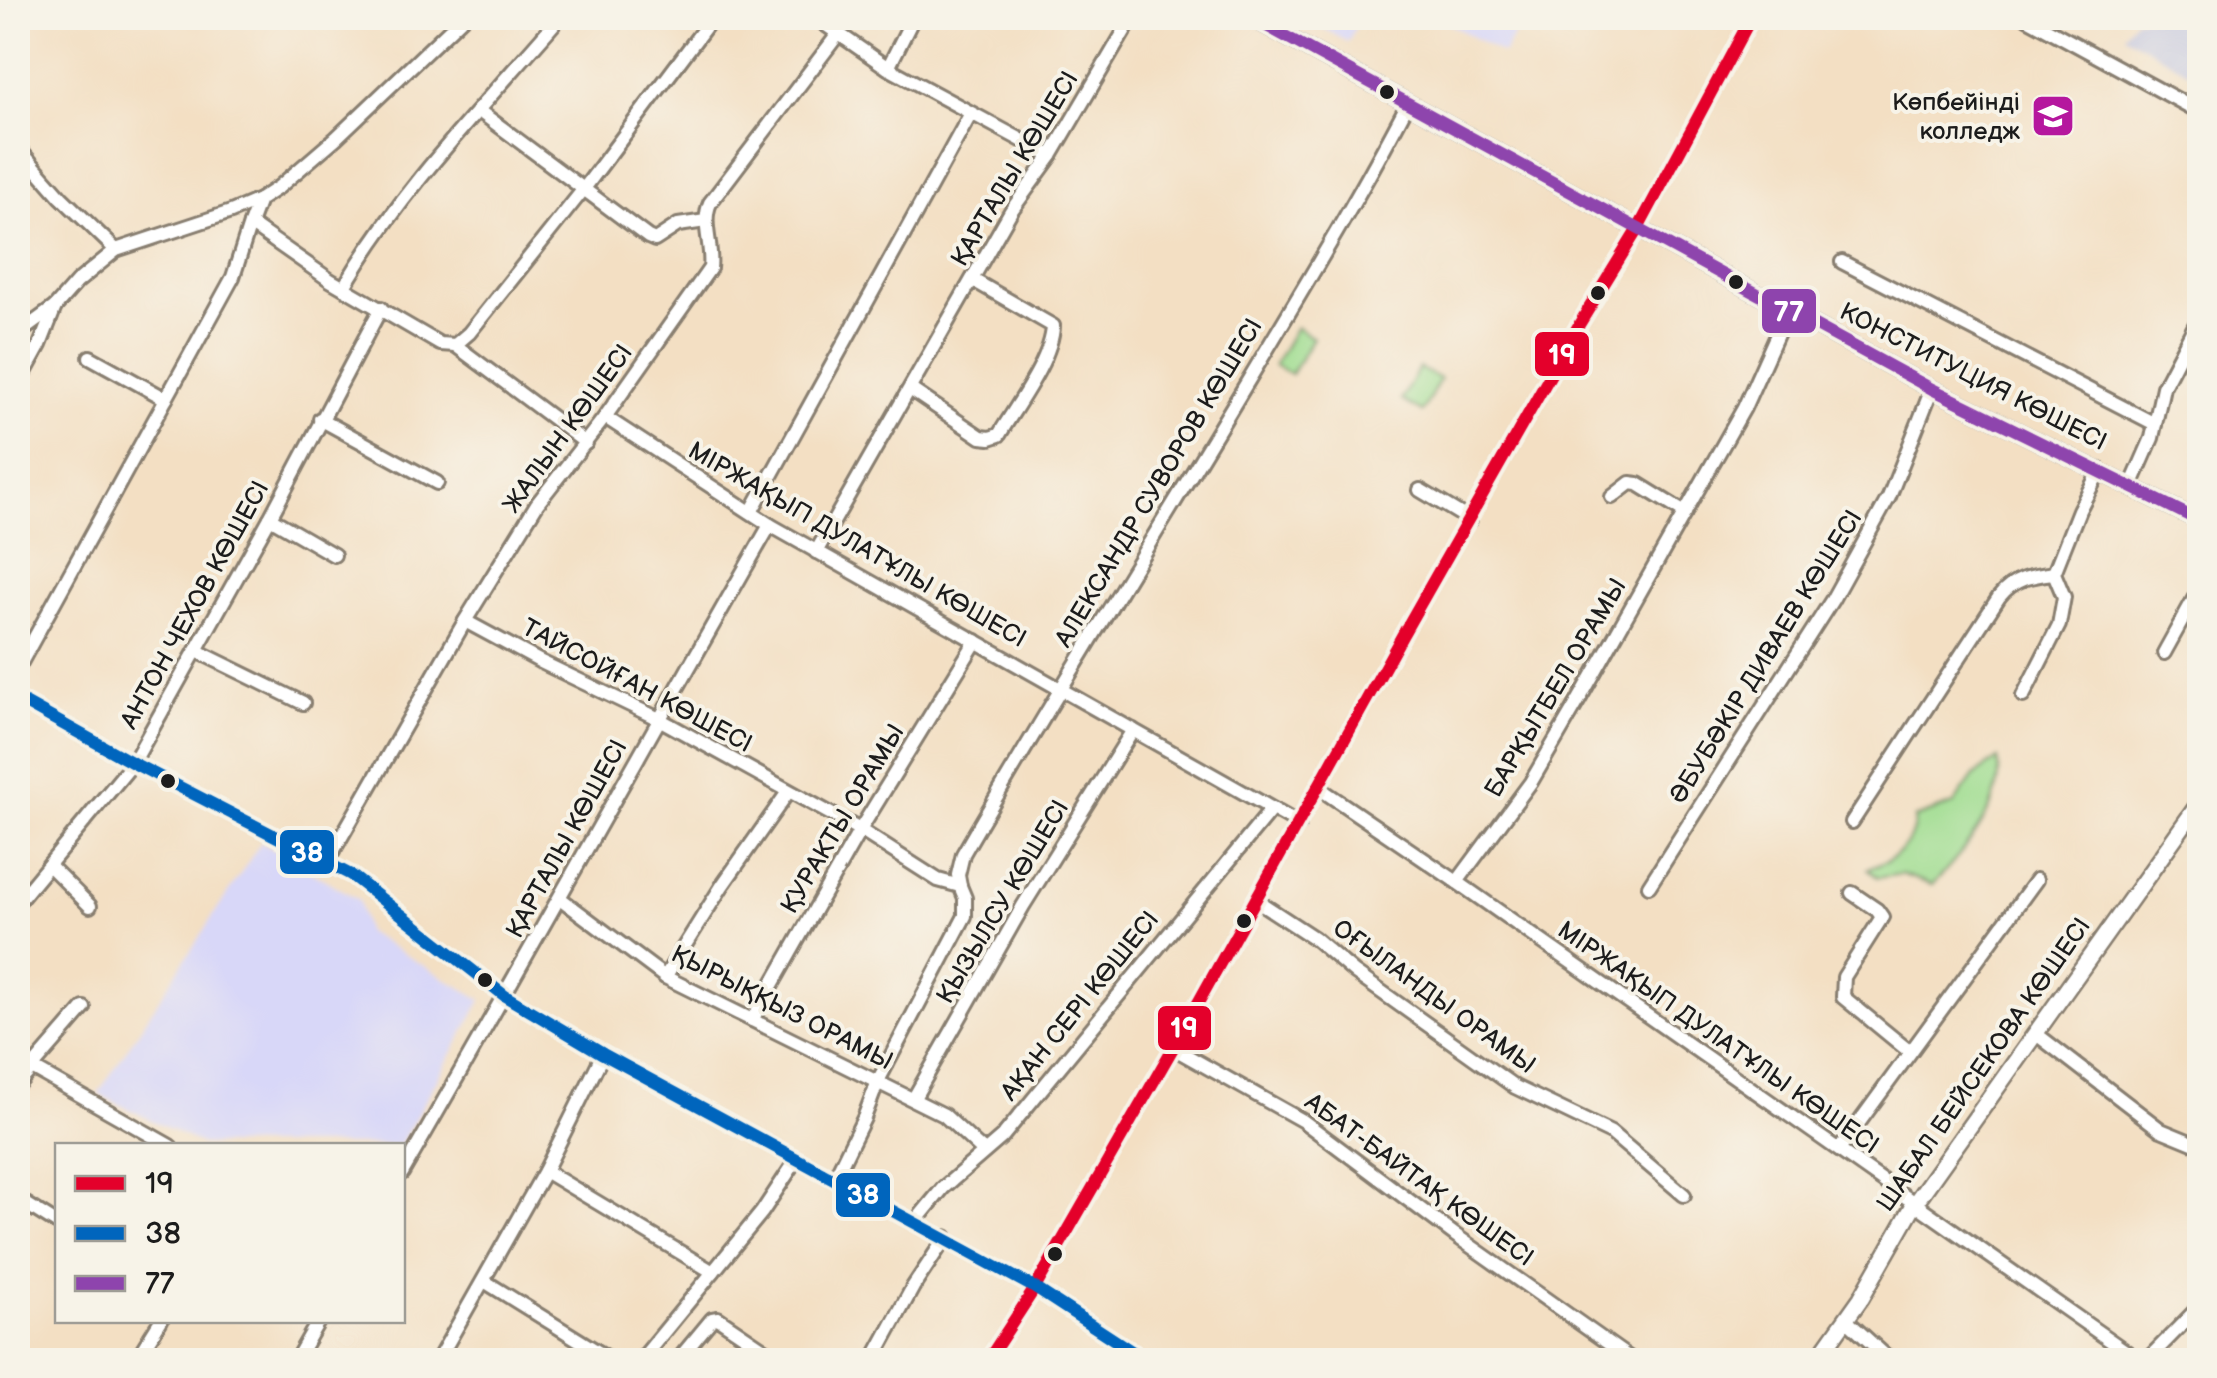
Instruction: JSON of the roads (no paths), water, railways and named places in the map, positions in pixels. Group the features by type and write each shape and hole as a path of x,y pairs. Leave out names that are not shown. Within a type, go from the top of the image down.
{"main road":[{"name":"КОНСТИТУЦИЯ КӨШЕСІ","path":"1252,18 1932,390 2200,521"},
{"name":"ШАБАЛ БЕЙСЕКОВА КӨШЕСІ","path":"1817,1360 1846,1320 1916,1203 2200,802"}],"street":[{"path":"18,334 56,307 77,282 116,250 259,200 336,138 462,18"},
{"path":"344,287 363,254 408,195 560,18"},
{"path":"455,345 583,190 712,18"},
{"path":"816,18 888,68 1050,156"},
{"path":"888,68 914,18"},
{"name":"ҚАРТАЛЫ КӨШЕСІ","path":"816,552 1012,212 1132,18"},
{"path":"988,1360 1035,1288 1173,1048 1580,323 1639,227 1750,18"},
{"path":"2028,18 2200,112"},
{"path":"479,112 655,240 688,222 706,221 710,203 839,33"},
{"name":"АЛЕКСАНДР СУВОРОВ КӨШЕСІ","path":"834,1179 878,1081 965,916 959,864 962,854 1341,226 1407,105"},
{"path":"751,512 970,115"},
{"path":"18,148 116,250"},
{"path":"18,668 233,276 259,200"},
{"name":"ЖАЛЫН КӨШЕСІ","path":"327,862 537,504 586,443 710,268 712,252 706,221"},
{"path":"250,224 344,287 440,344 455,345 586,443"},
{"path":"1842,262 2155,424"},
{"path":"910,389 990,438 999,434 1032,378 1050,344 1053,326 973,280"},
{"path":"18,385 56,307"},
{"name":"АНТОН ЧЕХОВ КӨШЕСІ","path":"18,902 133,763 270,518 380,308"},
{"name":"БАРҚЫТБЕЛ ОРАМЫ","path":"1458,882 1531,782 1744,408 1788,310"},
{"path":"2131,486 2152,438 2163,386 2200,316"},
{"path":"90,357 166,398"},
{"name":"ӘБУБӘКІР ДИВАЕВ КӨШЕСІ","path":"1649,886 1832,600 1889,497 1932,390"},
{"name":"МІРЖАҚЫП ДУЛАТҰЛЫ КӨШЕСІ","path":"605,417 770,526 1299,824"},
{"path":"320,419 437,483"},
{"path":"2022,696 2060,625 2064,597 2054,573 2100,470"},
{"path":"1612,497 1630,483 1638,484 1685,512"},
{"path":"1420,490 1470,520"},
{"path":"270,518 334,555"},
{"name":"ҚАРТАЛЫ КӨШЕСІ","path":"405,1168 770,526"},
{"path":"1852,822 2009,584 2054,573"},
{"path":"2164,653 2200,588"},
{"name":"ТАЙСОЙҒАН КӨШЕСІ","path":"465,621 659,719 860,830 962,892"},
{"name":"ҚУРАКТЫ ОРАМЫ","path":"752,1020 860,830 976,642"},
{"path":"197,651 303,703"},
{"path":"18,700 327,862 370,888 505,996 796,1160 946,1237 1035,1288 1145,1360"},
{"name":"ҚЫЗЫЛСУ КӨШЕСІ","path":"914,1098 1023,906 1133,730"},
{"name":"МІРЖАҚЫП ДУЛАТҰЛЫ КӨШЕСІ","path":"1319,788 2138,1360"},
{"path":"665,978 722,886 788,792"},
{"name":"АҚАН СЕРІ КӨШЕСІ","path":"915,1222 944,1188 1002,1137 1270,810"},
{"path":"50,865 90,906"},
{"path":"1838,1150 2036,880"},
{"path":"1852,893 1882,917 1844,977 1843,997 1910,1052"},
{"name":"ҚЫРЫҚҚЫЗ ОРАМЫ","path":"561,899 665,978 914,1098 944,1115 984,1152"},
{"name":"ОҒЫЛАНДЫ ОРАМЫ","path":"1256,900 1314,938 1355,973 1516,1087 1611,1133 1684,1195"},
{"path":"18,1084 84,1008"},
{"path":"2035,1033 2161,1130 2200,1146"},
{"name":"АБАТ-БАЙТАҚ КӨШЕСІ","path":"1173,1048 1303,1122 1455,1236 1632,1360"},
{"path":"438,1360 544,1171 604,1054"},
{"path":"32,1068 165,1143"},
{"path":"641,1360 762,1212 796,1160"},
{"path":"544,1171 713,1272"},
{"path":"18,1199 55,1222"},
{"path":"873,1360 946,1237"},
{"path":"484,1281 611,1360"},
{"path":"2147,1360 2200,1306"},
{"path":"678,1360 712,1319 718,1318 780,1360"},
{"path":"1846,1320 1890,1360"},
{"path":"136,1360 159,1323"},
{"path":"296,1360 317,1323"}],"place":[{"name":"Көпбейінді колледж","path":"2053,116"}]}
